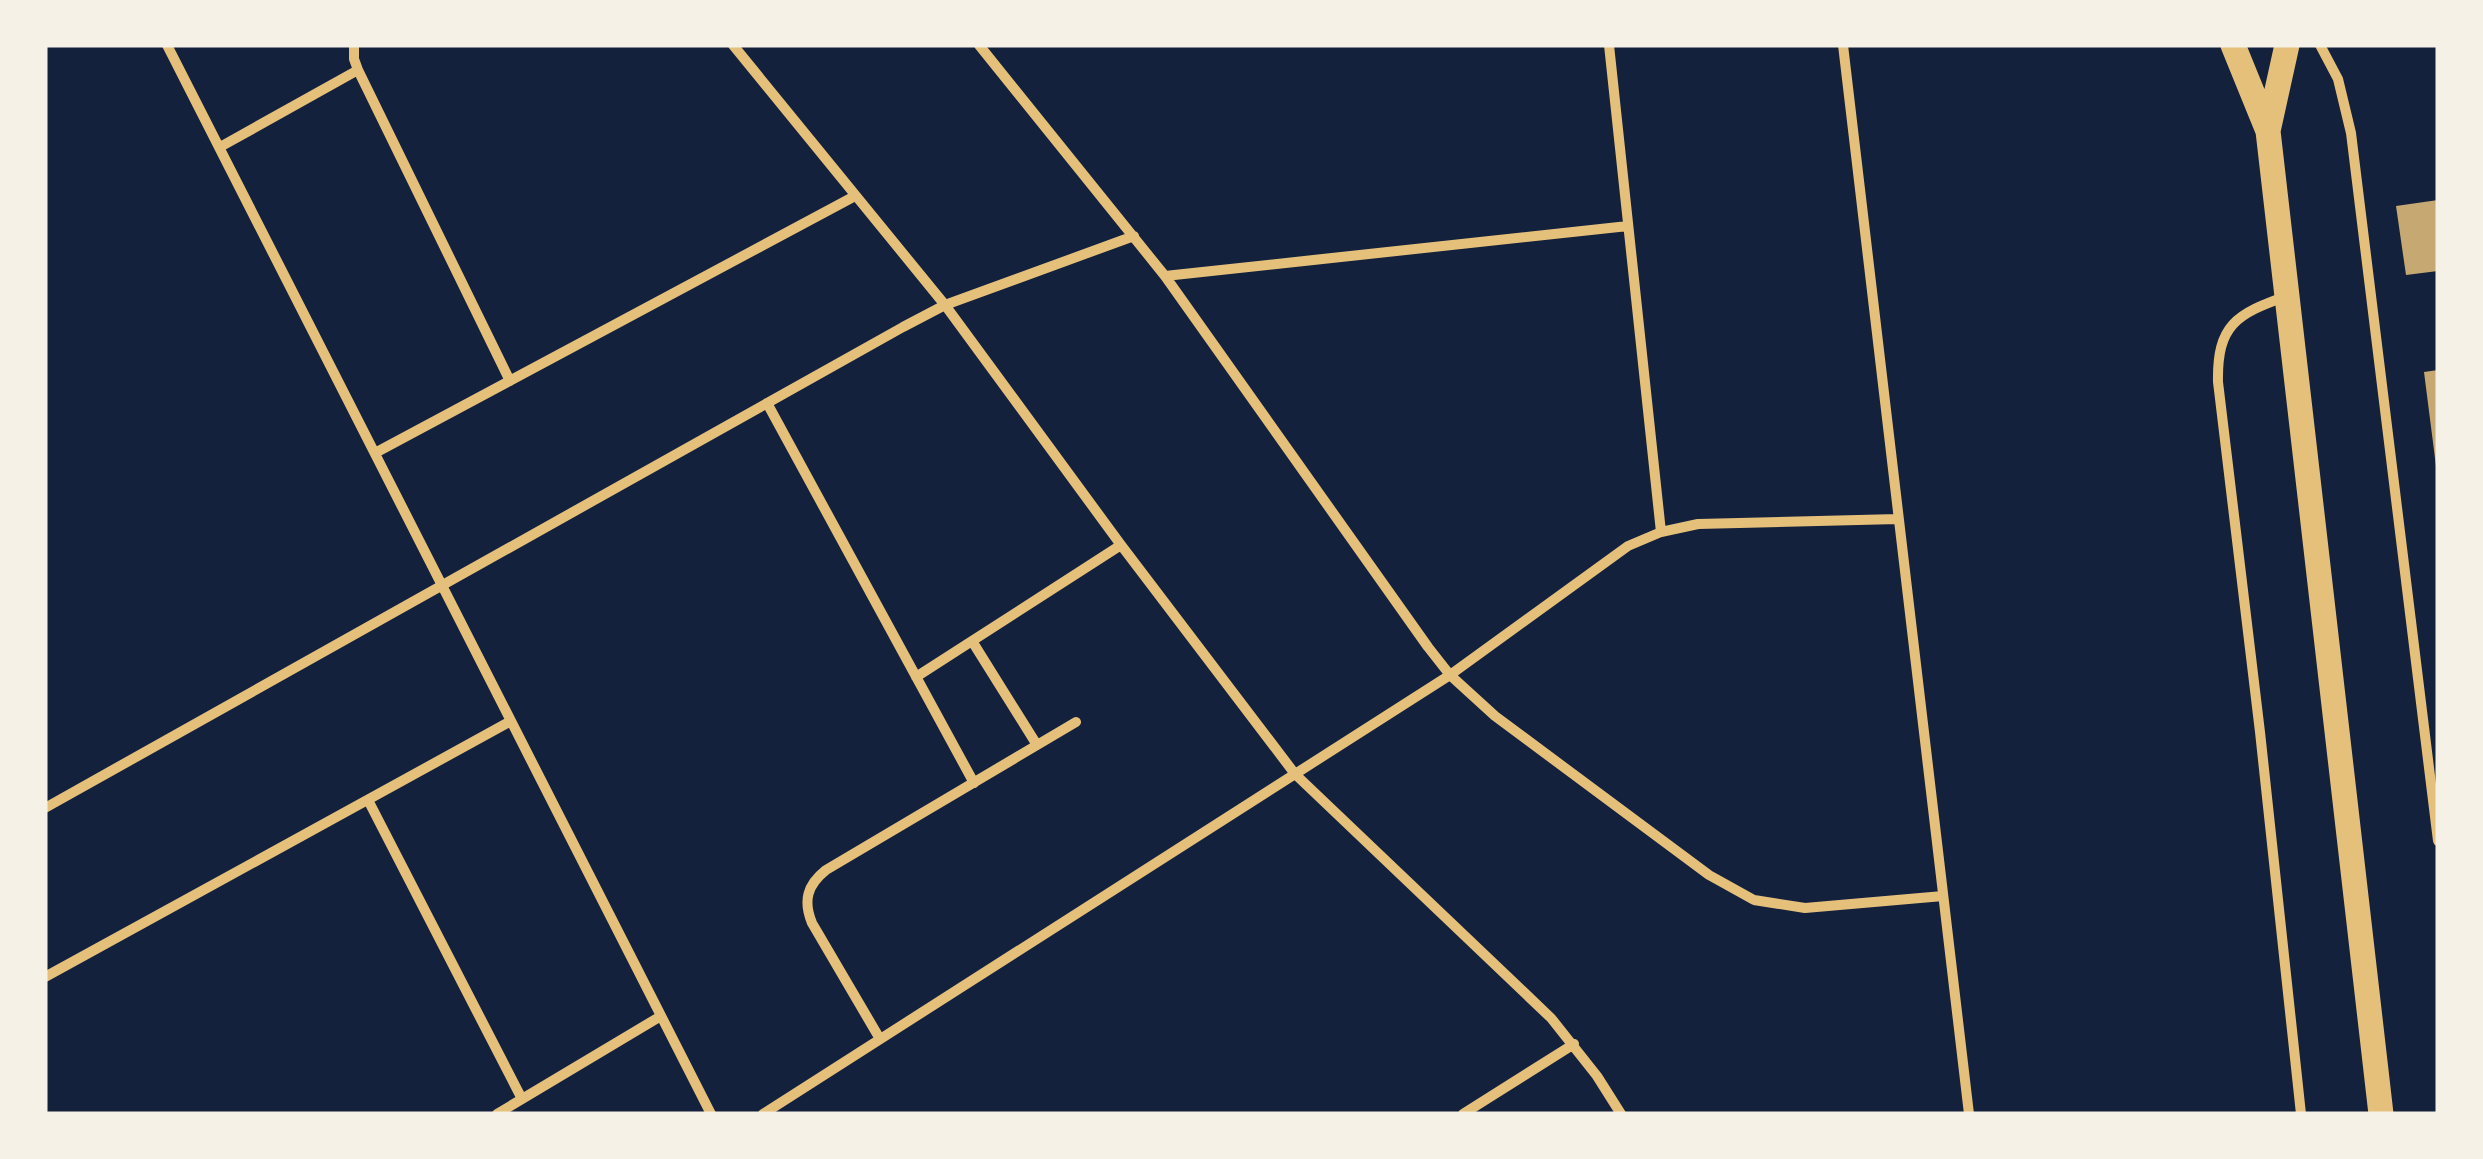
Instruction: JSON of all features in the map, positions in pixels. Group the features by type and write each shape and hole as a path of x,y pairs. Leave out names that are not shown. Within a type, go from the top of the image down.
{"main road":[{"path":"2233,45 2268,131 2381,1114"},
{"path":"2268,131 2287,45"}],"street":[{"path":"167,45 711,1114"},
{"path":"354,45 358,70 510,380"},
{"path":"734,45 945,305 1121,546 1295,774 1527,994 1574,1044 1621,1114"},
{"path":"979,45 1165,276 1450,675 1510,728 1710,874 1754,900 1806,908 1943,896"},
{"path":"1609,45 1660,532"},
{"path":"1843,45 1969,1114"},
{"path":"2320,45 2338,80 2352,133 2432,748 2438,841"},
{"path":"220,148 358,70"},
{"path":"375,453 855,196"},
{"path":"1165,276 1628,226"},
{"path":"45,808 945,305 1134,236"},
{"path":"2288,296 2252,308 2236,320 2224,337 2218,382 2301,1114"},
{"path":"766,403 974,783"},
{"path":"763,1114 1450,675 1628,546 1660,532 1698,524 1898,519"},
{"path":"916,678 1121,546"},
{"path":"972,641 1037,745"},
{"path":"45,977 512,721"},
{"path":"880,1039 812,923 807,910 810,886 826,870 1076,722"},
{"path":"368,800 522,1099"},
{"path":"497,1114 661,1016"},
{"path":"1463,1114 1574,1044"}],"building":[{"path":"2438,200 2438,271 2406,275 2396,206"},
{"path":"2438,370 2438,465 2436,466 2424,372"}]}
